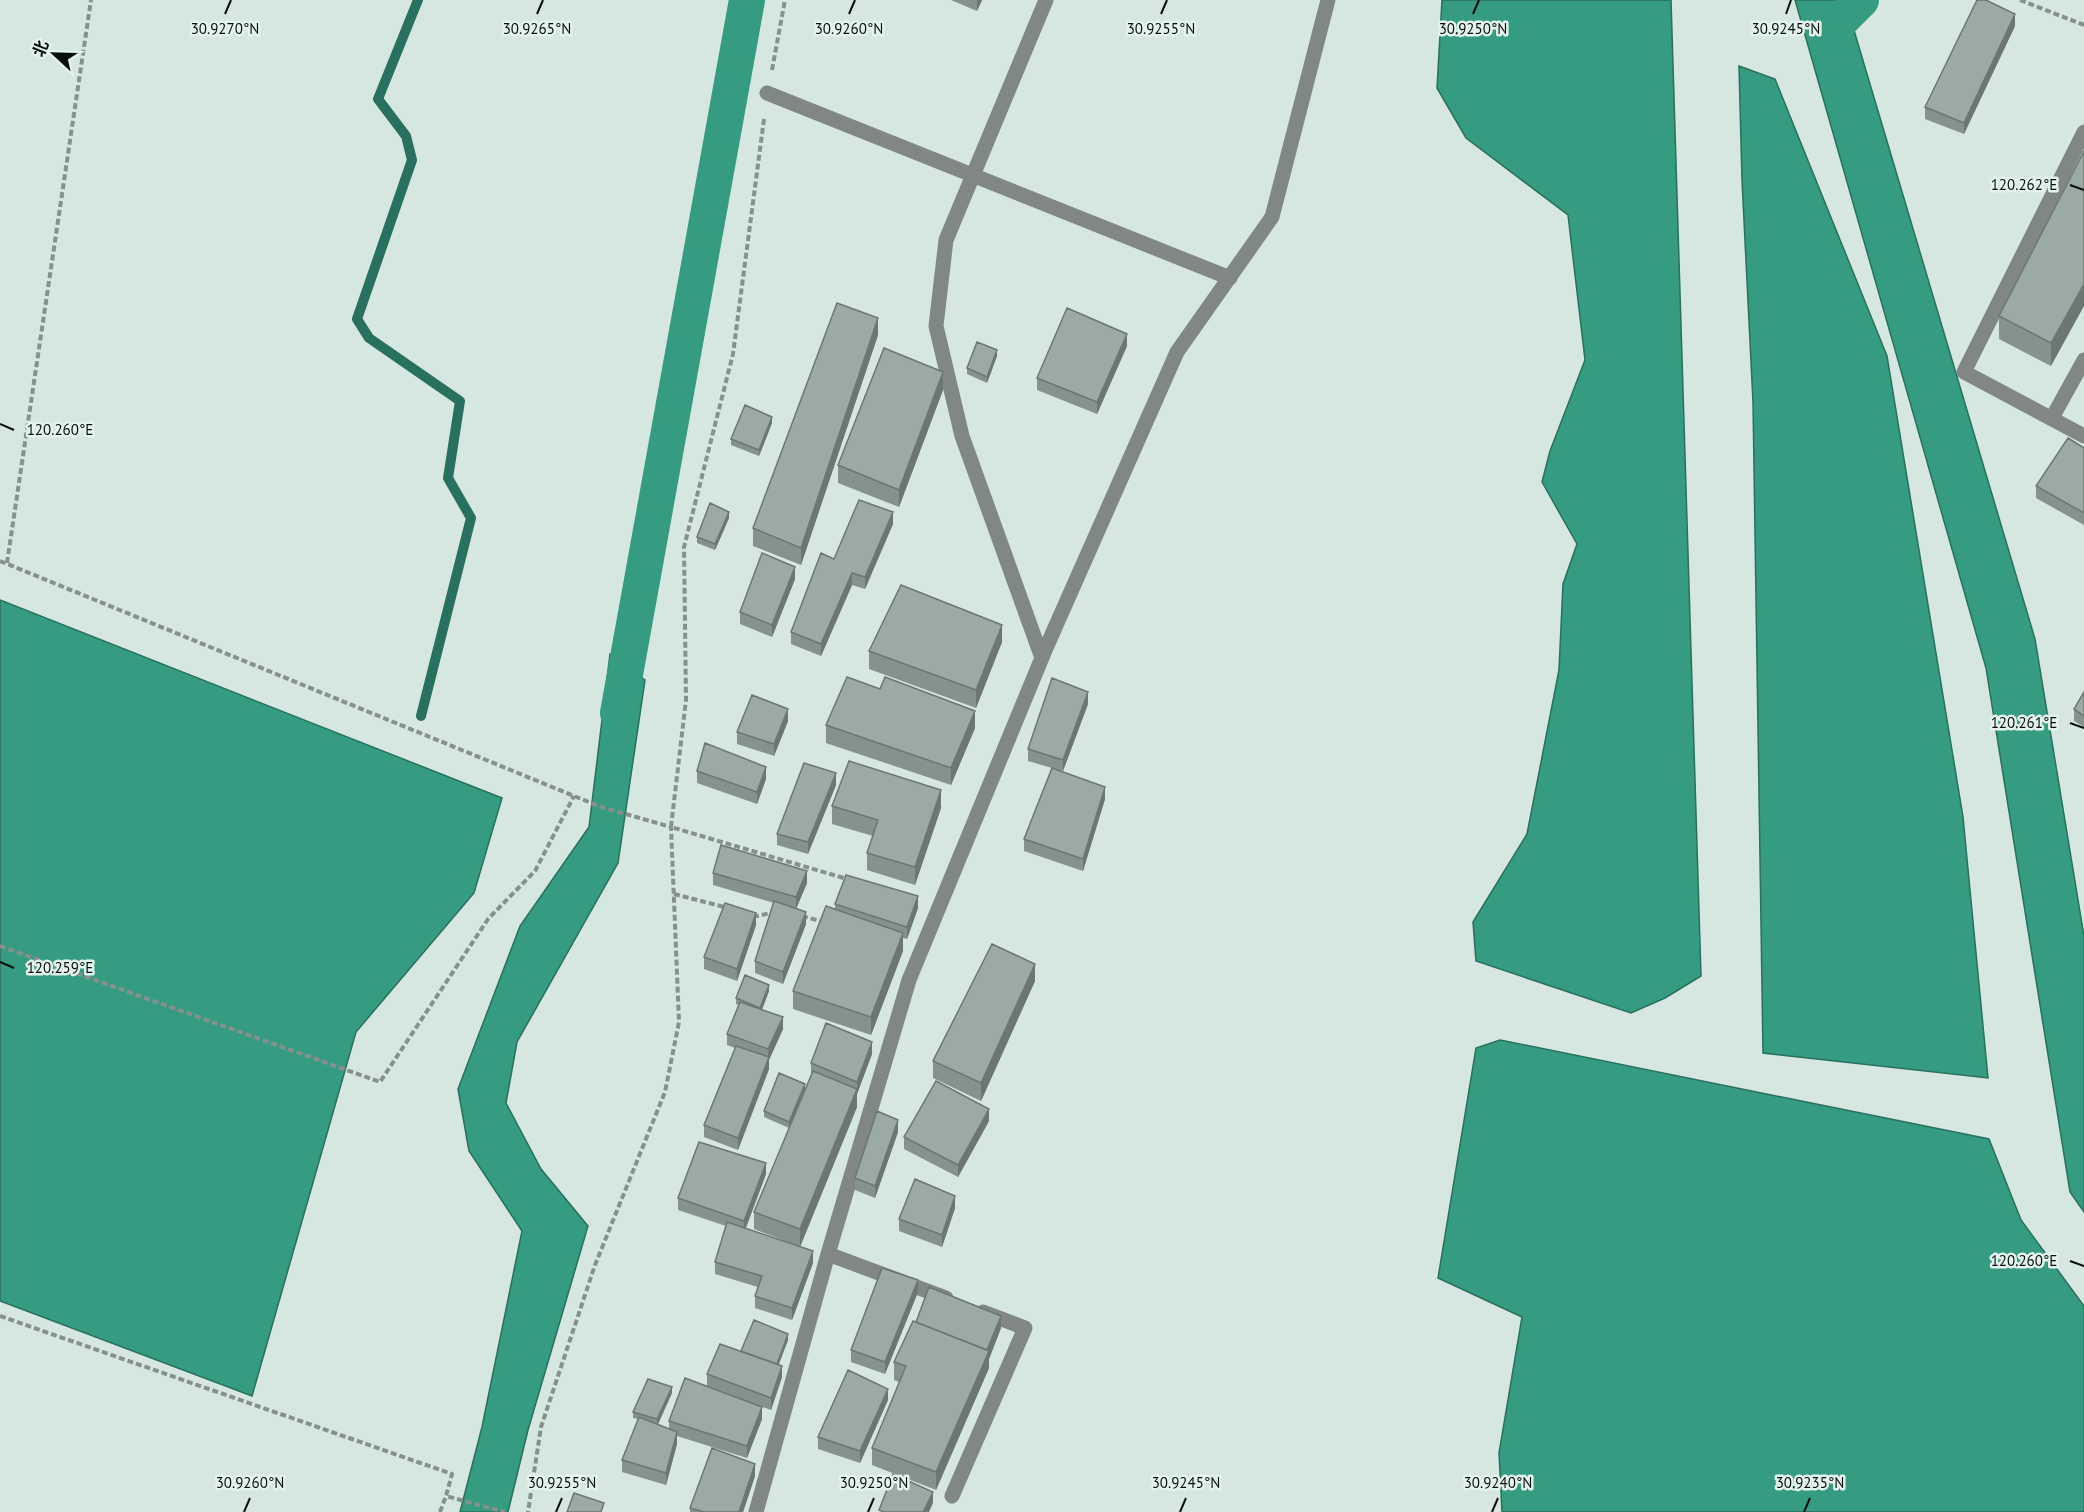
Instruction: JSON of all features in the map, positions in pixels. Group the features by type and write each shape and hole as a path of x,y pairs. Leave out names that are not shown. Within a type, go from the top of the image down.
{"street":[{"path":"1042,658 962,436 936,326 946,240 1046,0"},
{"path":"756,1512 828,1254 909,981 1042,658 1177,352 1272,218 1328,0"},
{"path":"767,93 1230,278"},
{"path":"2084,132 1964,372 2084,436"},
{"path":"2052,418 2084,360"},
{"path":"828,1254 1025,1328 952,1496"}],"path":[{"path":"6,563 91,0"},
{"path":"528,1512 541,1427 595,1265 665,1092 679,1022 671,827 686,700 684,547 733,354 767,93 785,0"},
{"path":"2020,0 2084,25"},
{"path":"0,561 601,807 850,880"},
{"path":"0,946 380,1083 488,919 535,871 574,796"},
{"path":"674,894 737,911"},
{"path":"748,914 758,916 782,910"},
{"path":"793,913 825,922"},
{"path":"0,1316 452,1474 440,1512"},
{"path":"446,1496 505,1512"}],"shaded area":[{"path":"1442,0 1671,0 1701,976 1665,998 1631,1013 1476,961 1473,922 1527,834 1559,670 1563,584 1577,544 1542,482 1550,451 1585,360 1568,215 1466,138 1437,88"},
{"path":"1795,0 1845,0 2035,639 2084,936 2084,1212 2070,1192 1986,668"},
{"path":"1739,66 1775,79 1887,356 1963,817 1988,1078 1763,1053 1753,402"},
{"path":"0,600 502,798 474,893 356,1032 252,1396 0,1301"},
{"path":"610,654 645,680 618,863 517,1042 506,1103 541,1169 588,1226 528,1430 508,1512 460,1512 482,1427 522,1231 469,1151 458,1089 520,926 589,827"},
{"path":"1500,1040 1989,1139 2021,1220 2084,1306 2084,1512 1502,1512 1499,1453 1522,1317 1438,1278 1476,1048"}],"building":[{"path":"1977,0 1986,0 2015,14 1964,123 1925,107"},
{"path":"2084,151 2084,284 2051,343 1999,316"},
{"path":"837,303 878,318 801,548 753,528"},
{"path":"1067,308 1127,334 1097,402 1037,378"},
{"path":"977,342 997,350 987,377 967,368"},
{"path":"884,348 943,372 899,490 838,465"},
{"path":"745,405 772,417 759,450 731,439"},
{"path":"2068,438 2084,448 2084,513 2036,486"},
{"path":"859,500 893,512 865,577 852,573 821,644 791,632 821,553 834,559"},
{"path":"710,503 729,512 715,544 697,537"},
{"path":"762,553 795,567 772,625 740,612"},
{"path":"901,585 1002,625 976,690 869,651"},
{"path":"847,677 880,689 885,677 975,711 951,768 826,725"},
{"path":"1052,678 1088,692 1063,760 1028,749"},
{"path":"2084,692 2084,716 2074,709"},
{"path":"752,695 788,709 774,744 737,732"},
{"path":"705,743 766,767 757,792 697,771"},
{"path":"849,761 941,790 915,867 867,853 878,820 832,806"},
{"path":"804,763 836,773 808,842 777,834"},
{"path":"1052,768 1105,787 1083,859 1024,839"},
{"path":"721,845 807,871 796,897 713,873"},
{"path":"846,875 918,896 907,927 835,904"},
{"path":"774,901 806,912 783,972 755,961"},
{"path":"725,903 756,913 737,969 704,957"},
{"path":"826,906 903,933 871,1017 793,991"},
{"path":"992,944 1035,964 981,1083 933,1061"},
{"path":"745,975 769,985 760,1008 736,998"},
{"path":"740,1002 783,1017 768,1049 727,1034"},
{"path":"826,1023 872,1042 857,1082 811,1063"},
{"path":"736,1046 769,1057 738,1138 704,1125"},
{"path":"813,1071 857,1089 800,1229 754,1212"},
{"path":"779,1073 805,1084 789,1122 764,1111"},
{"path":"936,1081 989,1109 958,1165 904,1137"},
{"path":"877,1111 898,1120 875,1186 855,1178"},
{"path":"699,1142 766,1163 744,1221 678,1198"},
{"path":"915,1179 955,1196 942,1235 899,1219"},
{"path":"727,1222 813,1251 792,1308 755,1296 762,1276 715,1262"},
{"path":"882,1268 918,1280 885,1362 851,1350"},
{"path":"929,1287 1001,1316 987,1350 916,1322"},
{"path":"754,1320 788,1334 777,1364 741,1351"},
{"path":"913,1321 989,1351 936,1472 872,1448 906,1366 894,1362"},
{"path":"720,1344 782,1366 771,1398 707,1374"},
{"path":"848,1370 888,1389 860,1451 818,1437"},
{"path":"685,1378 762,1407 747,1446 669,1421"},
{"path":"648,1379 672,1387 657,1419 633,1412"},
{"path":"639,1417 677,1432 666,1473 622,1460"},
{"path":"712,1448 755,1464 739,1512 704,1512 690,1508"},
{"path":"893,1474 933,1492 923,1512 879,1510"},
{"path":"574,1493 604,1503 601,1512 567,1512"}],"waterway":[{"path":"418,0 378,99 406,136 412,160 357,319 369,338 460,401 448,478 471,518 421,716"},
{"path":"618,713 747,0"},
{"path":"1833,28 1861,0"}]}
